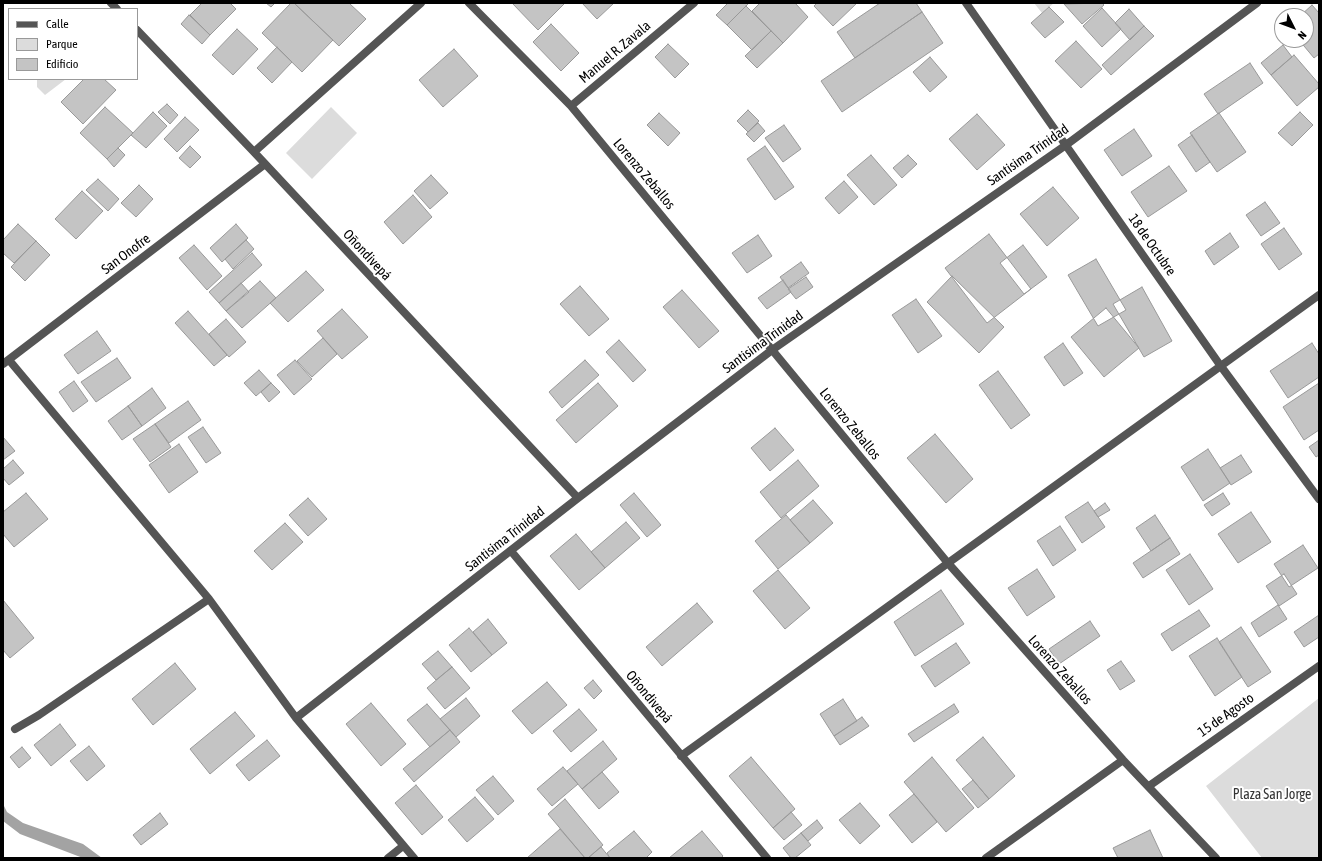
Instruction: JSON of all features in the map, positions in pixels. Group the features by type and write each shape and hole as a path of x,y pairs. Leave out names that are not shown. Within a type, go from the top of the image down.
{"street":[{"path":"254,152 421,3"},
{"name":"Lorenzo Zeballos","path":"469,3 571,106 947,562 1123,760 1216,858"},
{"name":"Manuel R. Zavala","path":"571,106 694,3"},
{"name":"18 de Octubre","path":"966,3 1220,365 1319,499"},
{"name":"Santisima Trinidad","path":"296,718 578,498 772,350 1066,145 1256,3"},
{"name":"Oñondivepá","path":"138,31 254,152 578,498"},
{"name":"San Onofre","path":"6,362 265,164"},
{"path":"681,756 947,562 1319,295"},
{"path":"6,362 209,599 296,718 414,858"},
{"name":"Oñondivepá","path":"511,551 767,858"},
{"path":"15,728 46,710 209,599"},
{"name":"15 de Agosto","path":"1149,786 1319,666"},
{"path":"986,858 1123,760"},
{"path":"388,858 403,846"}],"green space":[{"path":"1034,3 1054,3 1042,13"},
{"path":"37,80 65,80 45,95 37,87"},
{"path":"331,107 357,133 312,179 286,153"},
{"name":"Plaza San Jorge","path":"1319,698 1319,858 1262,858 1206,786"}],"shaded area":[{"path":"3,804 7,812 23,823 83,844 102,858 83,858 20,834 3,821"}],"building":[{"path":"202,3 230,3 236,9 210,35 190,15"},
{"path":"266,3 275,3 271,7"},
{"path":"291,3 294,3 333,40 302,72 262,33"},
{"path":"294,3 349,3 366,19 339,46"},
{"path":"512,3 565,3 538,30"},
{"path":"582,3 614,3 597,19"},
{"path":"728,3 749,3 727,25 716,15"},
{"path":"760,3 795,3 808,17 783,43 752,11"},
{"path":"817,3 857,3 833,26 814,6"},
{"path":"880,3 916,3 922,12 855,58 837,32"},
{"path":"1102,3 1104,5 1082,24 1064,4"},
{"path":"1312,5 1319,13 1319,54 1314,58 1306,48 1314,48 1314,8 1309,8"},
{"path":"746,6 771,31 752,50 727,25"},
{"path":"1049,7 1064,22 1045,38 1031,23"},
{"path":"1102,8 1121,29 1102,47 1083,26"},
{"path":"1129,9 1144,26 1130,40 1115,23"},
{"path":"922,12 943,43 842,112 821,81"},
{"path":"189,15 210,35 202,44 181,24"},
{"path":"551,24 579,53 561,71 533,42"},
{"path":"1144,26 1154,36 1111,75 1102,65"},
{"path":"237,29 258,49 233,75 212,55"},
{"path":"771,31 783,43 757,68 745,56"},
{"path":"1076,41 1102,69 1081,88 1055,61"},
{"path":"668,44 689,64 675,78 655,57"},
{"path":"277,47 292,62 272,83 257,68"},
{"path":"1279,48 1285,48 1292,57 1271,75 1261,63"},
{"path":"454,49 478,76 443,107 419,80"},
{"path":"1294,55 1319,84 1319,87 1297,106 1271,75"},
{"path":"930,57 947,77 930,92 913,72"},
{"path":"1250,63 1263,83 1218,114 1204,94"},
{"path":"83,80 105,80 116,90 83,124 61,102"},
{"path":"167,104 178,115 170,124 158,112"},
{"path":"105,107 133,133 107,159 80,133"},
{"path":"748,110 759,121 748,132 737,121"},
{"path":"153,112 167,126 146,148 131,135"},
{"path":"1300,112 1313,125 1292,146 1278,133"},
{"path":"659,113 680,133 668,146 647,125"},
{"path":"1219,113 1246,152 1217,172 1190,133"},
{"path":"977,114 1005,145 977,170 949,139"},
{"path":"185,117 199,130 177,152 164,139"},
{"path":"758,123 765,131 754,142 746,134"},
{"path":"784,125 801,149 783,162 765,138"},
{"path":"1134,129 1152,156 1122,176 1104,150"},
{"path":"1192,135 1210,162 1196,172 1178,145"},
{"path":"190,146 201,157 190,168 179,158"},
{"path":"765,146 794,187 775,200 747,159"},
{"path":"118,148 125,155 114,167 107,159"},
{"path":"871,155 897,185 874,205 847,175"},
{"path":"908,155 917,164 902,178 893,168"},
{"path":"1169,166 1187,191 1148,217 1131,192"},
{"path":"431,175 448,193 430,209 414,191"},
{"path":"98,179 119,199 108,211 86,190"},
{"path":"844,181 858,197 839,214 825,198"},
{"path":"139,185 153,199 136,217 121,203"},
{"path":"1053,187 1079,218 1047,246 1020,214"},
{"path":"82,191 103,211 76,239 55,219"},
{"path":"413,195 432,217 403,244 384,222"},
{"path":"1265,202 1280,223 1261,236 1246,215"},
{"path":"18,224 36,241 14,263 3,253 3,240"},
{"path":"236,224 248,238 222,262 210,248"},
{"path":"1284,228 1302,254 1279,270 1261,244"},
{"path":"1230,233 1239,247 1214,265 1205,251"},
{"path":"989,234 1031,289 987,323 945,268"},
{"path":"758,235 772,256 747,273 732,253"},
{"path":"246,240 254,249 233,269 225,259"},
{"path":"36,241 50,255 25,281 11,267"},
{"path":"194,245 222,276 207,290 179,258"},
{"path":"1023,245 1047,277 1024,294 1000,263"},
{"path":"252,253 262,265 219,303 209,292"},
{"path":"1096,259 1126,310 1098,326 1068,275"},
{"path":"801,262 809,273 788,288 780,277"},
{"path":"306,271 324,290 288,322 270,303"},
{"path":"952,276 1004,327 979,353 927,302"},
{"path":"806,277 813,287 796,299 788,289"},
{"path":"783,280 791,292 767,309 758,298"},
{"path":"260,281 276,298 242,328 226,311"},
{"path":"241,283 249,292 226,311 219,303"},
{"path":"580,286 609,319 589,336 560,304"},
{"path":"1142,287 1172,341 1144,357 1113,304"},
{"path":"682,290 719,331 699,348 663,307"},
{"path":"916,299 942,336 918,353 892,315"},
{"path":"1106,308 1139,348 1104,377 1071,337"},
{"path":"342,309 368,337 342,359 317,331"},
{"path":"188,311 227,355 214,366 175,323"},
{"path":"226,319 246,342 229,357 209,334"},
{"path":"97,331 111,351 78,374 64,355"},
{"path":"323,338 337,354 312,377 297,361"},
{"path":"619,340 646,370 633,382 606,352"},
{"path":"1063,343 1083,373 1064,386 1044,357"},
{"path":"1312,343 1319,354 1319,377 1288,398 1270,371"},
{"path":"117,358 131,378 96,402 81,382"},
{"path":"295,360 312,379 294,395 277,375"},
{"path":"585,360 599,375 562,408 549,392"},
{"path":"259,370 271,383 256,396 244,383"},
{"path":"998,371 1030,415 1011,429 979,385"},
{"path":"74,381 88,401 73,412 59,392"},
{"path":"271,383 280,392 269,402 261,392"},
{"path":"598,383 618,406 576,443 556,420"},
{"path":"1319,383 1319,430 1304,440 1283,407"},
{"path":"152,388 166,408 142,426 128,406"},
{"path":"188,401 201,420 169,443 155,424"},
{"path":"128,406 142,426 122,440 108,421"},
{"path":"155,424 171,447 150,462 133,439"},
{"path":"203,427 221,453 206,463 188,437"},
{"path":"775,428 794,450 770,471 751,448"},
{"path":"935,434 973,479 946,503 907,458"},
{"path":"3,437 15,451 3,460"},
{"path":"1319,440 1319,455 1316,457 1309,447"},
{"path":"179,444 198,472 169,493 149,465"},
{"path":"1208,449 1230,483 1203,501 1181,467"},
{"path":"1241,455 1252,472 1231,485 1220,468"},
{"path":"13,460 24,473 9,485 3,478 3,469"},
{"path":"798,460 819,486 781,518 760,492"},
{"path":"26,493 48,519 14,547 3,534 3,512"},
{"path":"634,493 661,525 647,537 620,505"},
{"path":"1223,493 1230,504 1212,516 1204,505"},
{"path":"308,498 327,519 308,536 289,515"},
{"path":"813,500 833,523 810,543 790,520"},
{"path":"1088,502 1105,527 1082,543 1065,517"},
{"path":"1105,503 1110,510 1098,517 1094,511"},
{"path":"1251,512 1271,542 1238,563 1218,534"},
{"path":"786,515 810,543 778,569 755,541"},
{"path":"1155,515 1170,538 1151,551 1136,528"},
{"path":"626,522 640,538 605,568 591,552"},
{"path":"285,523 303,542 272,570 254,551"},
{"path":"1060,526 1076,550 1053,566 1037,541"},
{"path":"576,534 605,568 579,590 550,556"},
{"path":"1170,538 1180,554 1143,578 1133,563"},
{"path":"1303,545 1318,568 1289,587 1274,564"},
{"path":"1190,554 1213,589 1189,605 1166,570"},
{"path":"1037,569 1055,597 1027,616 1008,588"},
{"path":"778,570 810,608 785,629 753,591"},
{"path":"1284,574 1297,594 1279,606 1266,586"},
{"path":"941,590 964,624 915,656 894,622"},
{"path":"3,600 34,638 10,658 3,650"},
{"path":"697,603 713,622 662,666 646,647"},
{"path":"1278,605 1287,619 1259,637 1251,623"},
{"path":"1199,610 1210,626 1172,651 1161,634"},
{"path":"1319,615 1319,637 1304,647 1294,632"},
{"path":"488,619 507,643 492,655 473,632"},
{"path":"1090,621 1100,636 1059,664 1049,649"},
{"path":"1241,627 1271,672 1248,687 1219,642"},
{"path":"469,628 492,655 471,672 449,645"},
{"path":"1217,638 1242,677 1215,696 1189,656"},
{"path":"956,643 970,663 935,687 921,666"},
{"path":"438,651 452,667 436,680 422,664"},
{"path":"1121,661 1135,681 1120,690 1107,670"},
{"path":"175,663 196,689 153,725 132,699"},
{"path":"452,667 470,688 445,709 427,688"},
{"path":"593,680 602,691 594,699 584,688"},
{"path":"547,682 567,705 532,734 512,711"},
{"path":"466,698 480,716 456,737 440,719"},
{"path":"843,699 857,721 834,736 820,714"},
{"path":"371,703 406,744 381,766 346,724"},
{"path":"427,704 450,730 430,747 407,720"},
{"path":"954,704 959,712 914,742 908,734"},
{"path":"579,709 597,730 571,752 553,731"},
{"path":"235,712 255,736 210,774 190,749"},
{"path":"862,717 869,726 840,745 834,736"},
{"path":"60,724 76,745 51,766 34,745"},
{"path":"450,730 460,742 414,782 403,769"},
{"path":"983,737 1015,776 989,799 956,760"},
{"path":"267,740 280,756 249,781 236,765"},
{"path":"603,741 617,759 582,789 567,771"},
{"path":"89,746 105,766 87,781 70,761"},
{"path":"22,747 31,758 19,768 10,757"},
{"path":"751,757 795,809 773,828 729,776"},
{"path":"932,757 974,808 946,832 904,782"},
{"path":"563,767 578,784 552,806 537,789"},
{"path":"602,772 619,792 599,809 582,789"},
{"path":"493,776 514,801 498,815 476,790"},
{"path":"973,780 989,799 978,808 962,789"},
{"path":"416,785 443,817 422,835 395,803"},
{"path":"914,794 937,822 912,843 889,815"},
{"path":"475,797 494,819 467,842 448,820"},
{"path":"565,799 603,845 588,858 585,858 548,814"},
{"path":"860,803 880,826 860,844 839,820"},
{"path":"791,812 802,825 784,840 773,828"},
{"path":"160,813 168,824 141,845 133,835"},
{"path":"817,820 823,828 808,841 801,833"},
{"path":"560,829 585,858 527,858"},
{"path":"1150,830 1163,858 1118,858 1113,848"},
{"path":"634,831 652,852 646,858 610,858 607,853"},
{"path":"702,831 723,856 721,858 669,858"},
{"path":"801,833 811,845 795,858 791,858 783,848"},
{"path":"601,847 610,858 588,858"}]}
